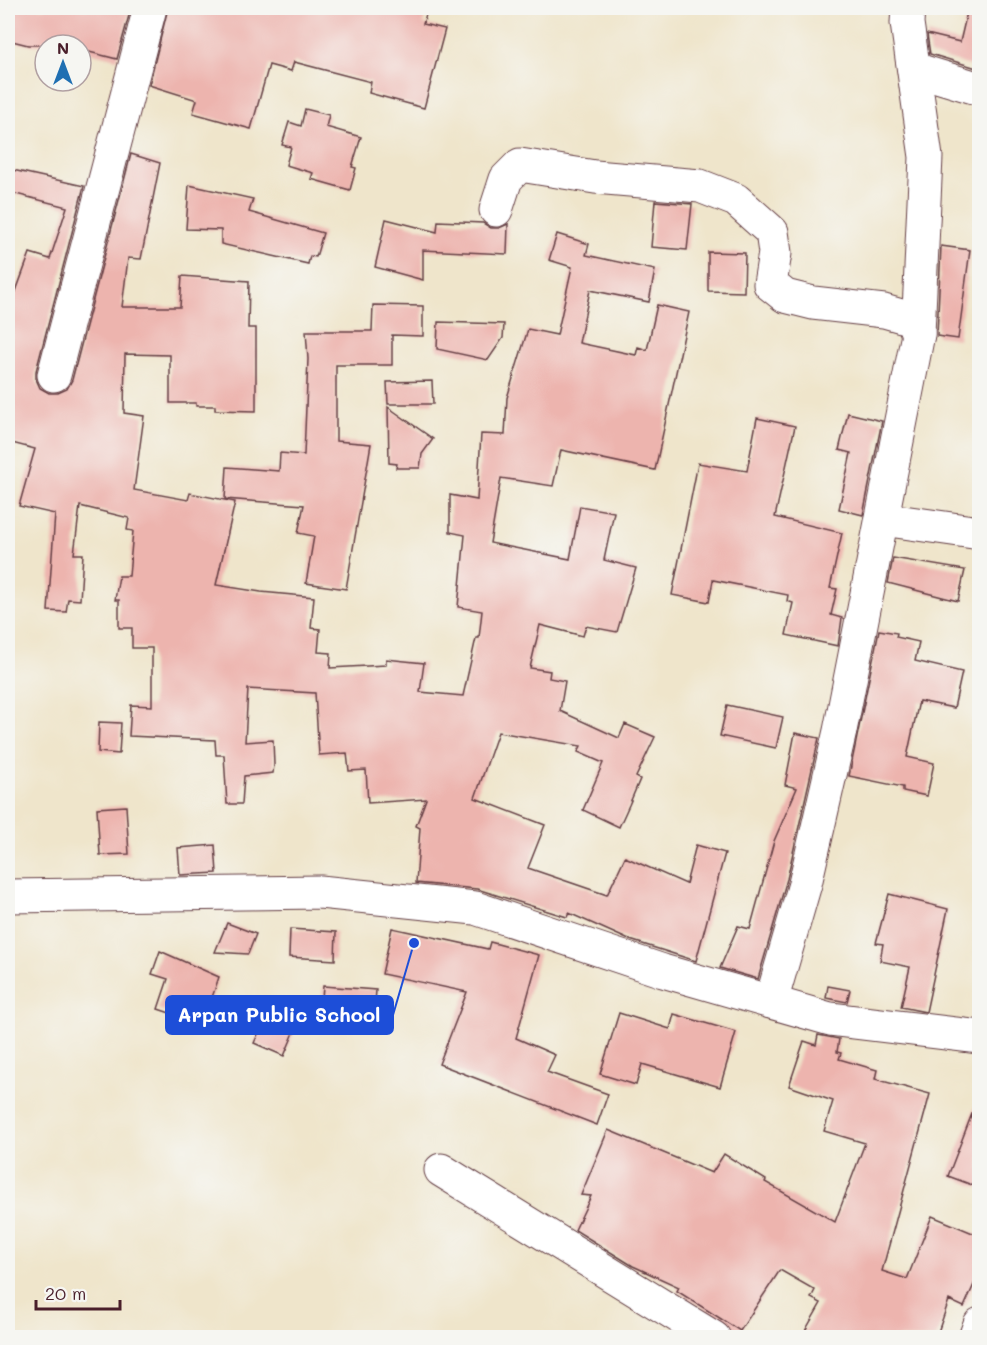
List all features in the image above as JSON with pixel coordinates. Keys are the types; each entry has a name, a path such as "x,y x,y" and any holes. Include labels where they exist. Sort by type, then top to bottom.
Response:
{"street":[{"path":"54,375 150,8"},
{"path":"771,1002 807,873 840,731 918,334 926,156 907,23 908,8"},
{"path":"914,69 980,89"},
{"path":"496,210 506,179 520,165 595,177 700,186 736,200 772,232 775,253 770,284 785,296 813,303 884,311 902,316 912,319 918,334"},
{"path":"882,519 980,533"},
{"path":"8,896 320,892 476,908 663,971 830,1019 980,1037"},
{"path":"441,1170 714,1338"},
{"path":"975,1338 980,1324"}],"building":[{"path":"11,8 131,8 117,59 93,53 93,33 33,33 33,45 8,40"},
{"path":"168,8 428,8 423,24 445,29 424,108 369,93 371,82 294,62 291,71 269,65 251,129 193,113 197,100 149,85"},
{"path":"968,8 980,8 980,69 930,54 927,34 960,42"},
{"path":"305,109 329,115 326,127 361,137 352,167 356,168 350,190 311,179 313,173 286,165 291,147 282,145 289,122 301,126"},
{"path":"131,154 160,163 141,259 128,258 122,307 180,307 182,276 249,281 248,328 256,328 256,411 215,410 215,406 196,406 196,403 170,403 170,355 125,354 124,413 144,416 134,490 188,500 190,493 235,502 216,585 314,597 311,628 320,629 318,652 331,653 330,668 386,665 386,659 424,663 420,692 463,696 476,638 479,638 482,611 458,607 465,535 450,532 450,495 477,500 481,434 505,435 507,398 528,329 557,335 572,267 549,260 557,234 589,244 586,255 655,270 649,302 590,290 579,343 636,355 638,347 647,350 657,305 689,312 655,470 561,450 553,486 501,478 490,543 570,559 580,506 614,512 604,560 636,568 617,632 586,626 583,636 540,625 530,668 550,671 549,678 565,681 560,711 619,738 625,724 655,737 636,777 640,779 629,805 619,827 583,810 603,763 578,752 581,746 498,732 475,798 545,825 528,868 607,895 625,857 686,884 696,845 725,853 696,961 627,939 569,913 567,917 477,889 416,883 420,828 416,826 426,799 368,803 366,770 349,771 347,753 319,755 315,693 248,689 245,742 273,740 274,765 273,773 244,776 242,804 227,804 224,755 216,755 215,740 129,736 131,705 152,706 152,648 132,648 132,628 119,628 119,600 115,600 119,576 129,576 133,531 127,530 129,518 80,506 74,554 83,554 80,600 68,599 66,612 48,611 55,514 19,506 35,449 8,442 8,313 30,253 50,259 67,207 8,192 8,169 84,186 36,371 36,379 40,388 49,393 58,393 67,389 72,380"},
{"path":"189,185 253,199 249,212 323,233 316,257 310,256 308,264 221,244 221,230 186,229"},
{"path":"655,201 692,204 687,250 651,247"},
{"path":"386,219 437,232 438,221 483,223 491,228 499,228 508,224 507,254 423,250 423,280 375,267"},
{"path":"941,246 970,250 958,339 937,336"},
{"path":"708,252 745,253 744,292 708,291"},
{"path":"373,305 423,306 423,336 392,335 392,365 336,365 336,441 371,444 346,589 306,583 314,536 298,533 304,505 225,499 227,467 279,471 280,453 304,455 308,359 306,331 372,331"},
{"path":"438,322 504,324 503,338 488,360 437,349"},
{"path":"432,381 433,404 388,404 387,382"},
{"path":"388,407 433,439 422,454 420,468 396,468 397,464 389,463"},
{"path":"848,413 882,421 863,515 839,509 851,453 839,450"},
{"path":"757,418 795,426 775,517 842,533 830,588 837,589 831,615 842,618 838,646 786,635 793,603 787,601 788,595 713,580 709,602 672,595 698,463 747,471"},
{"path":"893,558 965,570 958,601 888,583"},
{"path":"879,630 897,633 896,637 919,642 915,661 962,672 954,708 919,701 907,757 934,763 927,796 903,791 903,787 849,776"},
{"path":"727,705 783,717 776,748 720,736"},
{"path":"99,722 121,723 119,754 98,752"},
{"path":"795,733 819,738 787,879 758,979 720,968 738,926 750,929 774,841 797,788 785,785"},
{"path":"126,806 129,854 100,855 97,808"},
{"path":"215,845 217,873 180,875 178,848"},
{"path":"889,894 948,909 926,1012 901,1007 910,967 880,961 883,944 876,943"},
{"path":"227,923 256,934 248,954 215,952"},
{"path":"392,928 488,949 490,942 539,955 516,1038 555,1055 547,1072 608,1094 597,1125 439,1064 467,992 382,974"},
{"path":"290,929 336,932 335,960 289,957"},
{"path":"160,951 219,977 203,1024 158,1009 168,979 152,974"},
{"path":"323,986 376,990 373,1028 320,1023"},
{"path":"828,986 850,990 847,1002 826,998"},
{"path":"273,1001 302,1014 284,1056 254,1043"},
{"path":"619,1013 670,1029 674,1014 736,1032 720,1087 642,1064 636,1085 600,1074"},
{"path":"818,1035 839,1039 837,1052 841,1053 839,1059 877,1070 875,1079 930,1094 882,1271 907,1279 932,1216 980,1236 980,1271 964,1307 949,1300 936,1338 801,1338 821,1303 811,1298 815,1290 780,1270 740,1331 677,1291 679,1287 633,1266 575,1230 591,1196 581,1195 608,1130 712,1173 724,1154 766,1180 765,1182 835,1222 865,1143 824,1131 833,1101 789,1086 804,1041 816,1045"},
{"path":"978,1098 980,1098 980,1188 948,1176"}],"place":[{"name":"Arpan Public School","path":"414,943"}]}
